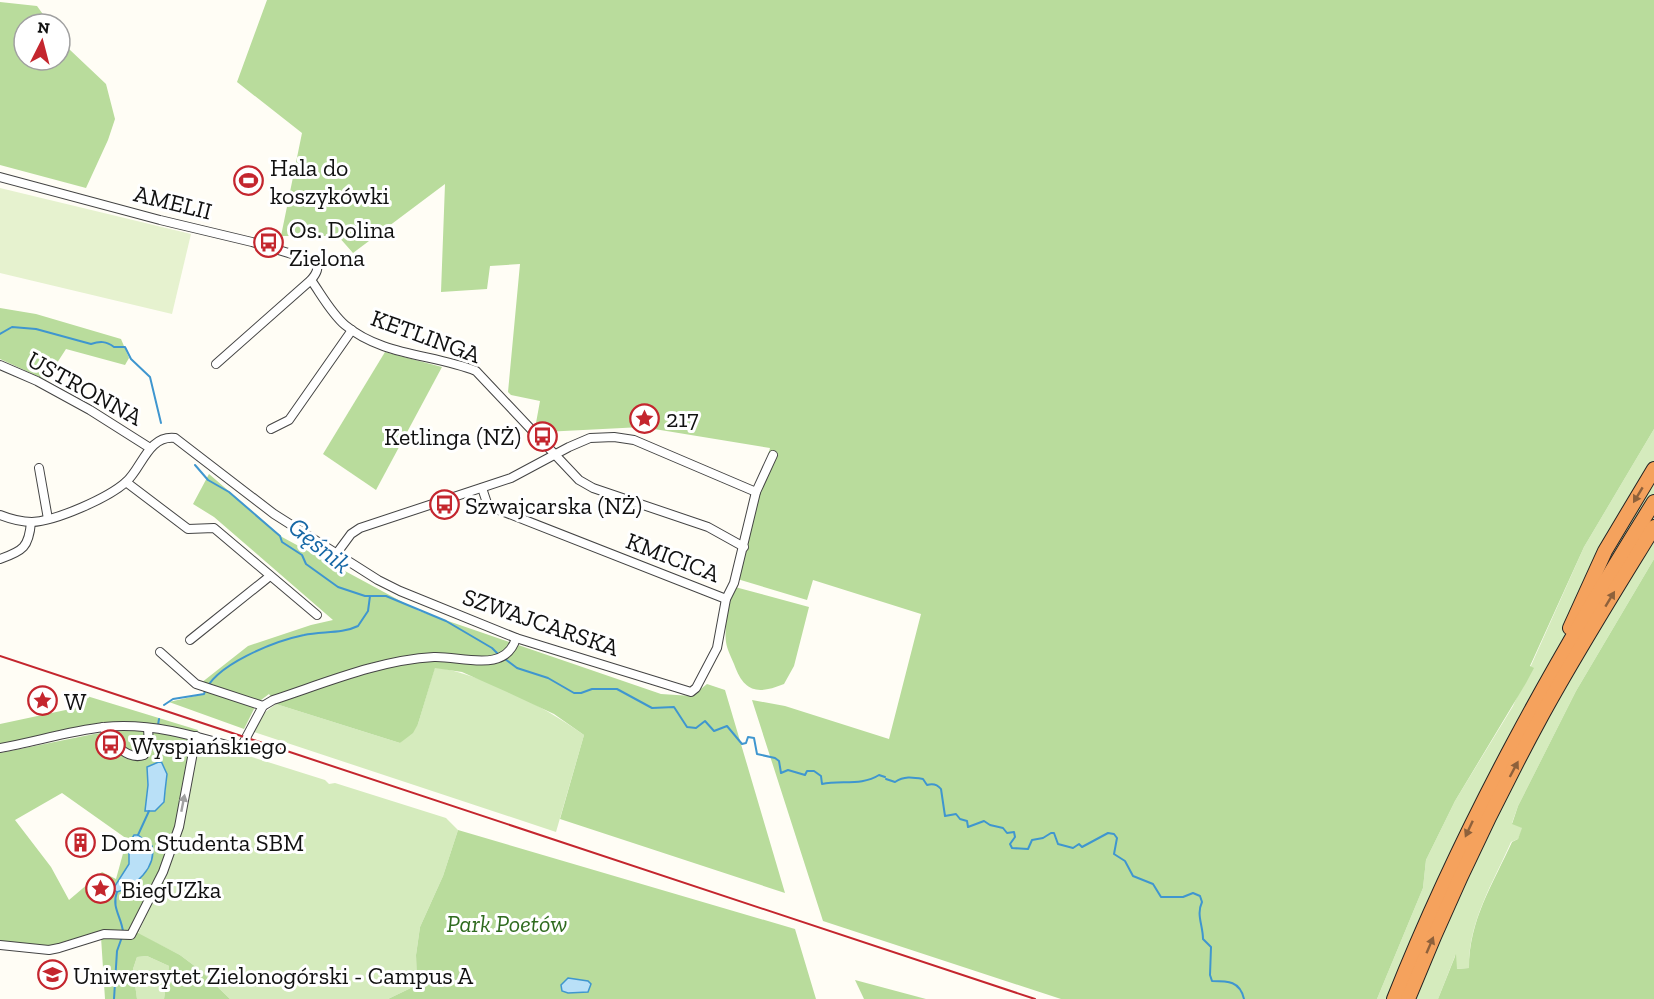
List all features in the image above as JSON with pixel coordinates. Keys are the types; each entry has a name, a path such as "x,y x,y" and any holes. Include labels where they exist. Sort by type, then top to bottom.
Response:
{"highway":[{"path":"1555,666 1605,551 1654,469"},
{"path":"1394,999 1432,909 1481,804 1555,666 1654,502"},
{"path":"1408,999 1448,904 1542,714 1654,527"}],"street":[{"name":"AMELII","path":"0,177 306,257 318,264 311,280"},
{"name":"KETLINGA","path":"311,280 338,318 352,330 387,347 476,371 579,480 592,488 708,527 744,547"},
{"path":"216,364 311,280"},
{"path":"272,429 289,420 352,330"},
{"name":"USTRONNA","path":"0,365 90,410 150,448"},
{"path":"337,553 351,534 360,528 511,478 590,438 614,437 634,440 756,492"},
{"name":"SZWAJCARSKA","path":"150,448 164,439 172,438 182,442 274,514 378,580 400,591 516,638 691,692 717,648 726,599 734,583 756,492 773,455"},
{"path":"0,516 31,522 48,519 95,500 126,482 150,448"},
{"path":"39,468 48,519"},
{"path":"126,482 188,529 214,528 317,615"},
{"name":"KMICICA","path":"482,488 488,503 494,508 726,599"},
{"path":"0,559 19,552 26,545 31,522"},
{"path":"190,640 270,576"},
{"path":"0,748 103,727 148,728 196,736 240,749 263,706 273,700 365,670 410,659 436,657 491,661 508,654 516,638"},
{"path":"160,652 190,679 205,687 263,706"},
{"path":"103,727 124,753 137,756 144,755 147,750 148,728"},
{"path":"0,945 49,950 95,936 130,935 163,872 178,826 196,736"}],"green space":[{"path":"267,0 1654,0 1654,429 1584,547 1530,666 1534,668 1455,801 1426,860 1423,888 1377,999 1061,999 823,921 752,700 785,706 889,739 921,614 813,580 807,600 734,578 770,448 642,427 544,432 536,423 540,401 511,395 508,392 520,264 490,266 487,289 441,292 445,184 353,253 338,236 281,236 302,133 237,82"},
{"path":"0,2 37,6 41,12 12,12 12,72 72,72 72,52 106,84 115,119 86,188 0,165"},
{"path":"0,188 191,234 172,314 0,273"},
{"path":"0,308 36,314 121,339 129,358 125,365 66,349 46,380 0,359"},
{"path":"385,352 442,367 376,490 323,454"},
{"path":"1654,429 1654,559 1576,691 1518,806 1512,823 1523,828 1518,839 1511,842 1483,903 1473,935 1469,968 1456,969 1455,956 1438,999 1377,999 1423,888 1426,860 1455,801 1513,706 1584,547"},
{"path":"209,474 282,537 419,611 661,694 692,696 707,684 725,690 785,893 560,819 584,735 554,714 462,672 435,668 418,724 413,733 400,743 276,704 269,694 257,703 244,729 169,702 204,694 201,683 248,646 333,620 214,517 193,504"},
{"path":"1654,559 1654,999 1438,999 1456,954 1457,969 1469,968 1473,934 1483,903 1512,842 1518,839 1522,828 1512,824 1518,806 1576,691"},
{"path":"735,587 809,607 794,666 784,684 766,689 753,689 747,686 738,673 726,642 728,614"},
{"path":"435,667 474,677 513,693 584,735 556,832 254,732 264,713 276,704 400,743 418,724"},
{"path":"77,693 198,730 196,735 98,724 0,744 0,724 75,708"},
{"path":"122,730 162,732 201,741 196,746 178,840 138,933 180,955 200,970 230,999 164,999 169,966 147,956 137,957 133,969 137,999 105,999 101,937 48,950 0,945 0,753","holes":["147,767 163,767 167,774 164,802 148,785","62,793 127,839 116,879 102,872 69,900 51,867 15,820"]},
{"path":"201,741 325,780 329,784 335,783 446,818 458,830 443,876 420,927 416,955 417,985 388,999 230,999 200,970 180,955 138,934 178,840 196,746"},
{"name":"Park Poetów","path":"458,830 795,929 816,999 388,999 417,985 416,955 420,927 443,876"},
{"path":"147,956 169,966 164,999 137,999 133,969 137,957"},
{"path":"855,980 926,999 864,999"}],"water":[{"path":"161,761 167,774 164,802 155,811 145,811 148,785 147,767"},
{"path":"134,835 138,835 152,846 151,861 137,881 117,892 113,889 129,864 129,843"},
{"path":"568,978 588,981 591,984 588,992 562,991 561,985"}],"waterway":[{"name":"Gęśnik","path":"0,334 12,327 36,329 91,344 103,342 114,347 125,347 131,359 150,377 161,423"},
{"name":"Gęśnik","path":"195,465 208,480 229,492 280,536 282,542 302,555 306,564 338,587 365,596 386,596 446,621 492,648 498,654"},
{"path":"164,705 173,699 204,694 219,673 262,649 304,635 345,630 358,626 368,611 370,596"},
{"name":"Gęśnik","path":"505,659 517,668 548,678 574,693 592,689 617,689 652,708 674,707 687,727 696,728 705,721 714,731 727,726 742,744 746,743 748,737 754,738 757,754 779,761 781,773 788,770 805,775 807,771 814,771 821,776 822,784 859,782 879,775 885,777"},
{"path":"158,725 159,719"},
{"name":"Gęśnik","path":"886,779 895,782 905,778 915,778 923,779 927,785 936,785 941,789 945,816 956,814 960,819 967,821 968,827 984,821 1003,828 1007,833 1014,832 1015,837 1010,844 1012,848 1028,849 1032,840 1043,838 1051,833 1054,833 1058,844 1073,848 1079,844 1082,847 1108,833 1114,834 1117,838 1114,854 1125,861 1133,876 1153,884 1161,897 1183,897 1193,893 1200,896 1203,939 1211,947 1210,975 1212,981 1236,985 1244,999"},
{"path":"138,835 149,811"},
{"path":"117,892 115,903 123,932"},
{"path":"114,999 117,951 122,937"}],"railway":[{"path":"0,656 1035,999"}],"place":[{"name":"Hala do koszykówki","path":"249,181"},
{"name":"Os. Dolina Zielona","path":"268,243"},
{"name":"217","path":"645,418"},
{"name":"Ketlinga (NŻ)","path":"542,436"},
{"name":"Szwajcarska (NŻ)","path":"444,505"},
{"name":"W","path":"43,701"},
{"name":"Wyspiańskiego","path":"110,745"},
{"name":"Dom Studenta SBM","path":"80,842"},
{"name":"BiegUZka","path":"100,889"},
{"name":"Uniwersytet Zielonogórski - Campus A","path":"52,975"}]}
